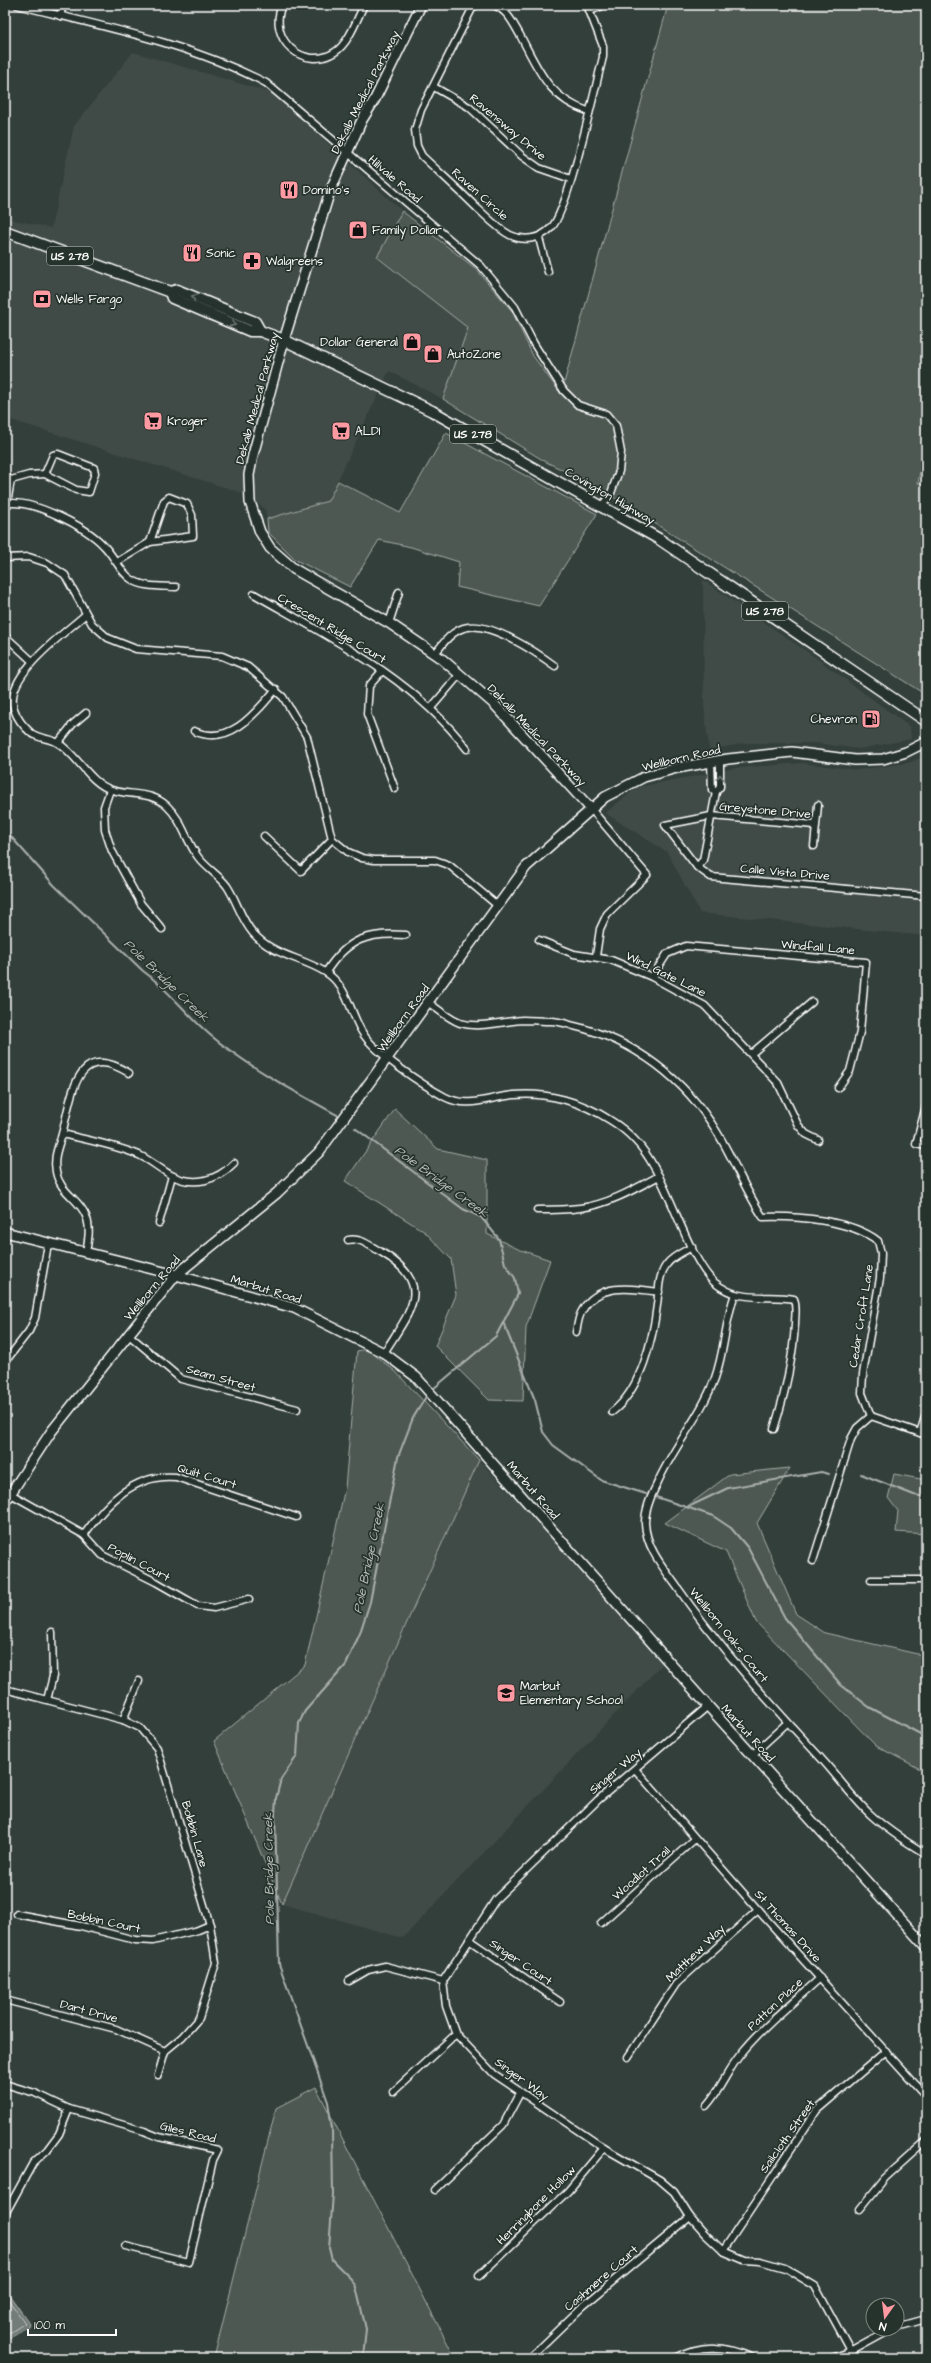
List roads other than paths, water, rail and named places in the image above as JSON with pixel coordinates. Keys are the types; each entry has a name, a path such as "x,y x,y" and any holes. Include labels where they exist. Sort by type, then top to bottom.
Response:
{"main road":[{"name":"Covington Highway","path":"5,231 170,292 172,298 250,332 260,331 284,340 432,411 659,539 926,721"}],"street":[{"name":"Hillvale Road","path":"17,5 199,53 242,70 266,83 348,152 385,186 481,266 515,307 534,344 564,391 578,405 606,414 616,426 621,452 618,472 611,493 602,506"},
{"path":"60,16 63,5"},
{"path":"282,5 278,24 285,42 301,55 321,57 337,51 343,44 364,5"},
{"name":"Dekalb Medical Parkway","path":"421,5 330,191 284,340 249,475 250,502 253,516 260,532 270,548 294,570 389,623 435,654 460,674 494,704 591,809"},
{"name":"Raven Circle","path":"474,5 434,87 421,110 415,130 417,146 422,156 495,224 510,235 526,239 539,238"},
{"path":"494,5 510,17 541,75 556,94 573,106 588,110"},
{"path":"548,272 539,238 552,228 560,213 571,179 603,52 603,46 589,8 604,5"},
{"name":"Ravensway Drive","path":"434,87 469,107 522,156 538,168 571,179"},
{"path":"5,476 11,480 29,475 45,474 86,493 93,484 95,473 94,468 58,454 53,455 45,474"},
{"path":"11,480 6,504 39,508 73,522 91,532 117,562 125,574 136,582 176,587"},
{"path":"117,562 150,542 193,536 192,515 188,504 169,497 164,501 150,542"},
{"path":"5,558 29,557 55,567 65,575 79,598 86,614 100,631 115,640 136,649 158,652 222,656 248,667 276,689 292,708 307,736 332,839 348,852 362,858 374,860 435,860 450,865 498,906"},
{"path":"389,623 399,592"},
{"name":"Crescent Ridge Court","path":"254,594 361,656 382,671 430,708 467,749"},
{"path":"86,614 32,661 16,684 12,706 21,723 32,734 58,743 92,777 110,790 148,795 165,804 176,816 198,858 228,888 240,914 252,932 283,955 326,972 341,988 361,1031 373,1046 444,1096 464,1103 513,1095 532,1095 575,1102 611,1120 626,1132 641,1147 659,1176 692,1247 711,1279 735,1294 794,1300 796,1306 789,1380 774,1429"},
{"path":"435,654 443,642 457,631 467,627 478,626 492,630 528,648 554,666"},
{"path":"5,636 32,661"},
{"path":"382,671 370,686 367,714 395,790"},
{"path":"430,708 460,674"},
{"path":"194,731 204,735 234,731 248,719 276,689"},
{"path":"5,707 12,706"},
{"path":"58,743 73,724 86,713"},
{"name":"Wellborn Road","path":"5,1502 9,1493 51,1432 176,1275 192,1260 277,1193 319,1152 526,868 605,797 644,777 716,762 764,754 792,752 855,760 883,759 906,752 926,742"},
{"path":"716,762 712,790 716,792"},
{"path":"697,867 703,860 716,792 720,788 716,762"},
{"path":"110,790 104,807 105,830 112,851 141,904 162,929"},
{"path":"814,846 818,806"},
{"path":"591,809 647,875 607,914 600,929 596,956"},
{"name":"Greystone Drive","path":"665,825 711,816 815,825"},
{"name":"Calle Vista Drive","path":"665,825 697,867 711,877 926,896"},
{"path":"264,836 302,871 332,839"},
{"path":"326,972 339,954 361,939 379,934 406,935"},
{"name":"Wind Gate Lane","path":"539,940 574,954 596,956 611,960 652,977 705,1006 778,1084 798,1125 806,1134 818,1140"},
{"name":"Windfall Lane","path":"652,977 667,954 686,946 866,962 860,1032 850,1071 838,1088"},
{"path":"751,1054 812,1002"},
{"name":"Cedar Croft Lane","path":"429,1003 460,1023 476,1024 523,1020 553,1021 606,1035 621,1042 662,1068 682,1087 702,1111 716,1131 742,1184 763,1217 842,1224 858,1228 878,1241 881,1253 880,1278 863,1374 862,1393 871,1416"},
{"path":"86,1252 89,1231 86,1216 59,1186 54,1156 62,1134 71,1093 79,1076 90,1065 113,1064 129,1073"},
{"path":"926,1106 916,1144 926,1146"},
{"path":"62,1134 112,1146 140,1156 172,1176 192,1182 208,1180 224,1174 234,1163"},
{"path":"159,1223 172,1176"},
{"path":"536,1210 581,1208 595,1205 614,1198 659,1176"},
{"name":"Marbut Road","path":"5,1232 176,1275 294,1308 384,1353 416,1377 449,1412 708,1706 926,1947"},
{"path":"348,1240 355,1238 363,1242 396,1261 407,1272 414,1298 412,1309 384,1353"},
{"path":"5,1362 29,1331 35,1318 48,1244"},
{"path":"612,1412 619,1407 638,1377 649,1350 659,1292 660,1276 666,1264 675,1256 692,1247"},
{"path":"192,1260 191,1270 194,1280"},
{"path":"576,1332 581,1312 589,1301 609,1289 620,1288 659,1292"},
{"name":"Wellborn Oaks Court","path":"735,1294 728,1312 720,1361 715,1378 703,1402 658,1479 648,1503 645,1523 648,1541 655,1555 698,1618 787,1723 868,1812 894,1835 926,1854"},
{"name":"Seam Street","path":"128,1335 180,1379 297,1409"},
{"path":"814,1561 851,1439 857,1428 871,1416 923,1434 926,1414"},
{"name":"Quilt Court","path":"84,1535 100,1512 112,1500 146,1479 161,1475 176,1477 296,1517"},
{"name":"Poplin Court","path":"9,1493 84,1535 102,1555 198,1606 214,1608 249,1599"},
{"path":"871,1580 926,1580"},
{"path":"47,1700 53,1676 52,1632"},
{"path":"122,1720 139,1681"},
{"name":"Bobbin Lane","path":"5,1689 122,1720 140,1728 157,1748 210,1925 216,1963 210,1990 199,2018 182,2037 165,2051"},
{"name":"Singer Way","path":"708,1706 598,1800 496,1899 443,1981 447,2010 456,2034 494,2074 520,2093 604,2148 660,2180 674,2192 690,2217 724,2251 744,2260 760,2261 785,2268 815,2286 852,2351 854,2358"},
{"path":"752,1755 787,1723"},
{"name":"St Thomas Drive","path":"635,1769 758,1910 926,2096"},
{"name":"Woodlot Trail","path":"601,1923 695,1839"},
{"name":"Matthew Way","path":"628,2057 676,1984 758,1910"},
{"name":"Bobbin Court","path":"17,1914 81,1926 135,1940 153,1941 198,1930 210,1925"},
{"name":"Singer Court","path":"469,1940 560,2002"},
{"path":"348,1982 368,1970 385,1966 443,1981"},
{"name":"Patton Place","path":"706,2106 716,2094 730,2068 760,2030 820,1978"},
{"name":"Dart Drive","path":"5,2000 116,2030 165,2051"},
{"path":"393,2092 456,2034"},
{"path":"158,2075 165,2051"},
{"name":"Sailcloth Street","path":"724,2251 817,2110 886,2051"},
{"name":"Giles Road","path":"5,2084 35,2093 69,2109 144,2131 159,2138 218,2150 213,2160 189,2262 124,2246"},
{"path":"435,2190 503,2125 520,2093"},
{"path":"5,2214 33,2163 47,2150 59,2134 69,2109"},
{"path":"860,2209 885,2178 926,2141"},
{"name":"Herringbone Hollow","path":"479,2276 568,2191 604,2148"},
{"name":"Cashmere Court","path":"529,2358 582,2307 690,2217"},
{"path":"905,2325 926,2319"},
{"path":"832,2358 852,2351 877,2337"},
{"path":"676,2358 692,2350 709,2347 725,2348 753,2358"}],"water":[{"path":"5,2289 30,2324 29,2327 5,2341"}],"waterway":[{"name":"Pole Bridge Creek","path":"5,830 54,885 143,971 161,986 209,1034 255,1068 339,1116"},
{"name":"Pole Bridge Creek","path":"355,1128 463,1209 481,1217 499,1239 505,1264 515,1278 518,1294 496,1336 433,1389"},
{"path":"503,1322 535,1400 543,1432 553,1445 601,1480 646,1494"},
{"name":"Pole Bridge Creek","path":"363,2358 366,2329 356,2287 351,2279 332,2260 329,2248 333,2194 332,2128 328,2102 279,1964 275,1814 276,1798 281,1779 297,1756 299,1723 305,1711 346,1665 360,1633 370,1602 398,1457 413,1418 427,1395"},
{"path":"688,1507 728,1488 821,1472 829,1474"},
{"path":"861,1474 914,1495 926,1497"},
{"path":"656,1497 713,1516 731,1528 748,1548 785,1618 841,1685 869,1707 926,1737"}],"place":[{"name":"Domino's","path":"289,190"},
{"name":"Family Dollar","path":"358,230"},
{"name":"Sonic","path":"192,253"},
{"name":"Walgreens","path":"252,261"},
{"name":"Wells Fargo","path":"42,299"},
{"name":"Dollar General","path":"412,342"},
{"name":"AutoZone","path":"433,354"},
{"name":"Kroger","path":"153,421"},
{"name":"ALDI","path":"341,431"},
{"name":"Chevron","path":"871,719"},
{"name":"Marbut Elementary School","path":"506,1693"}]}
